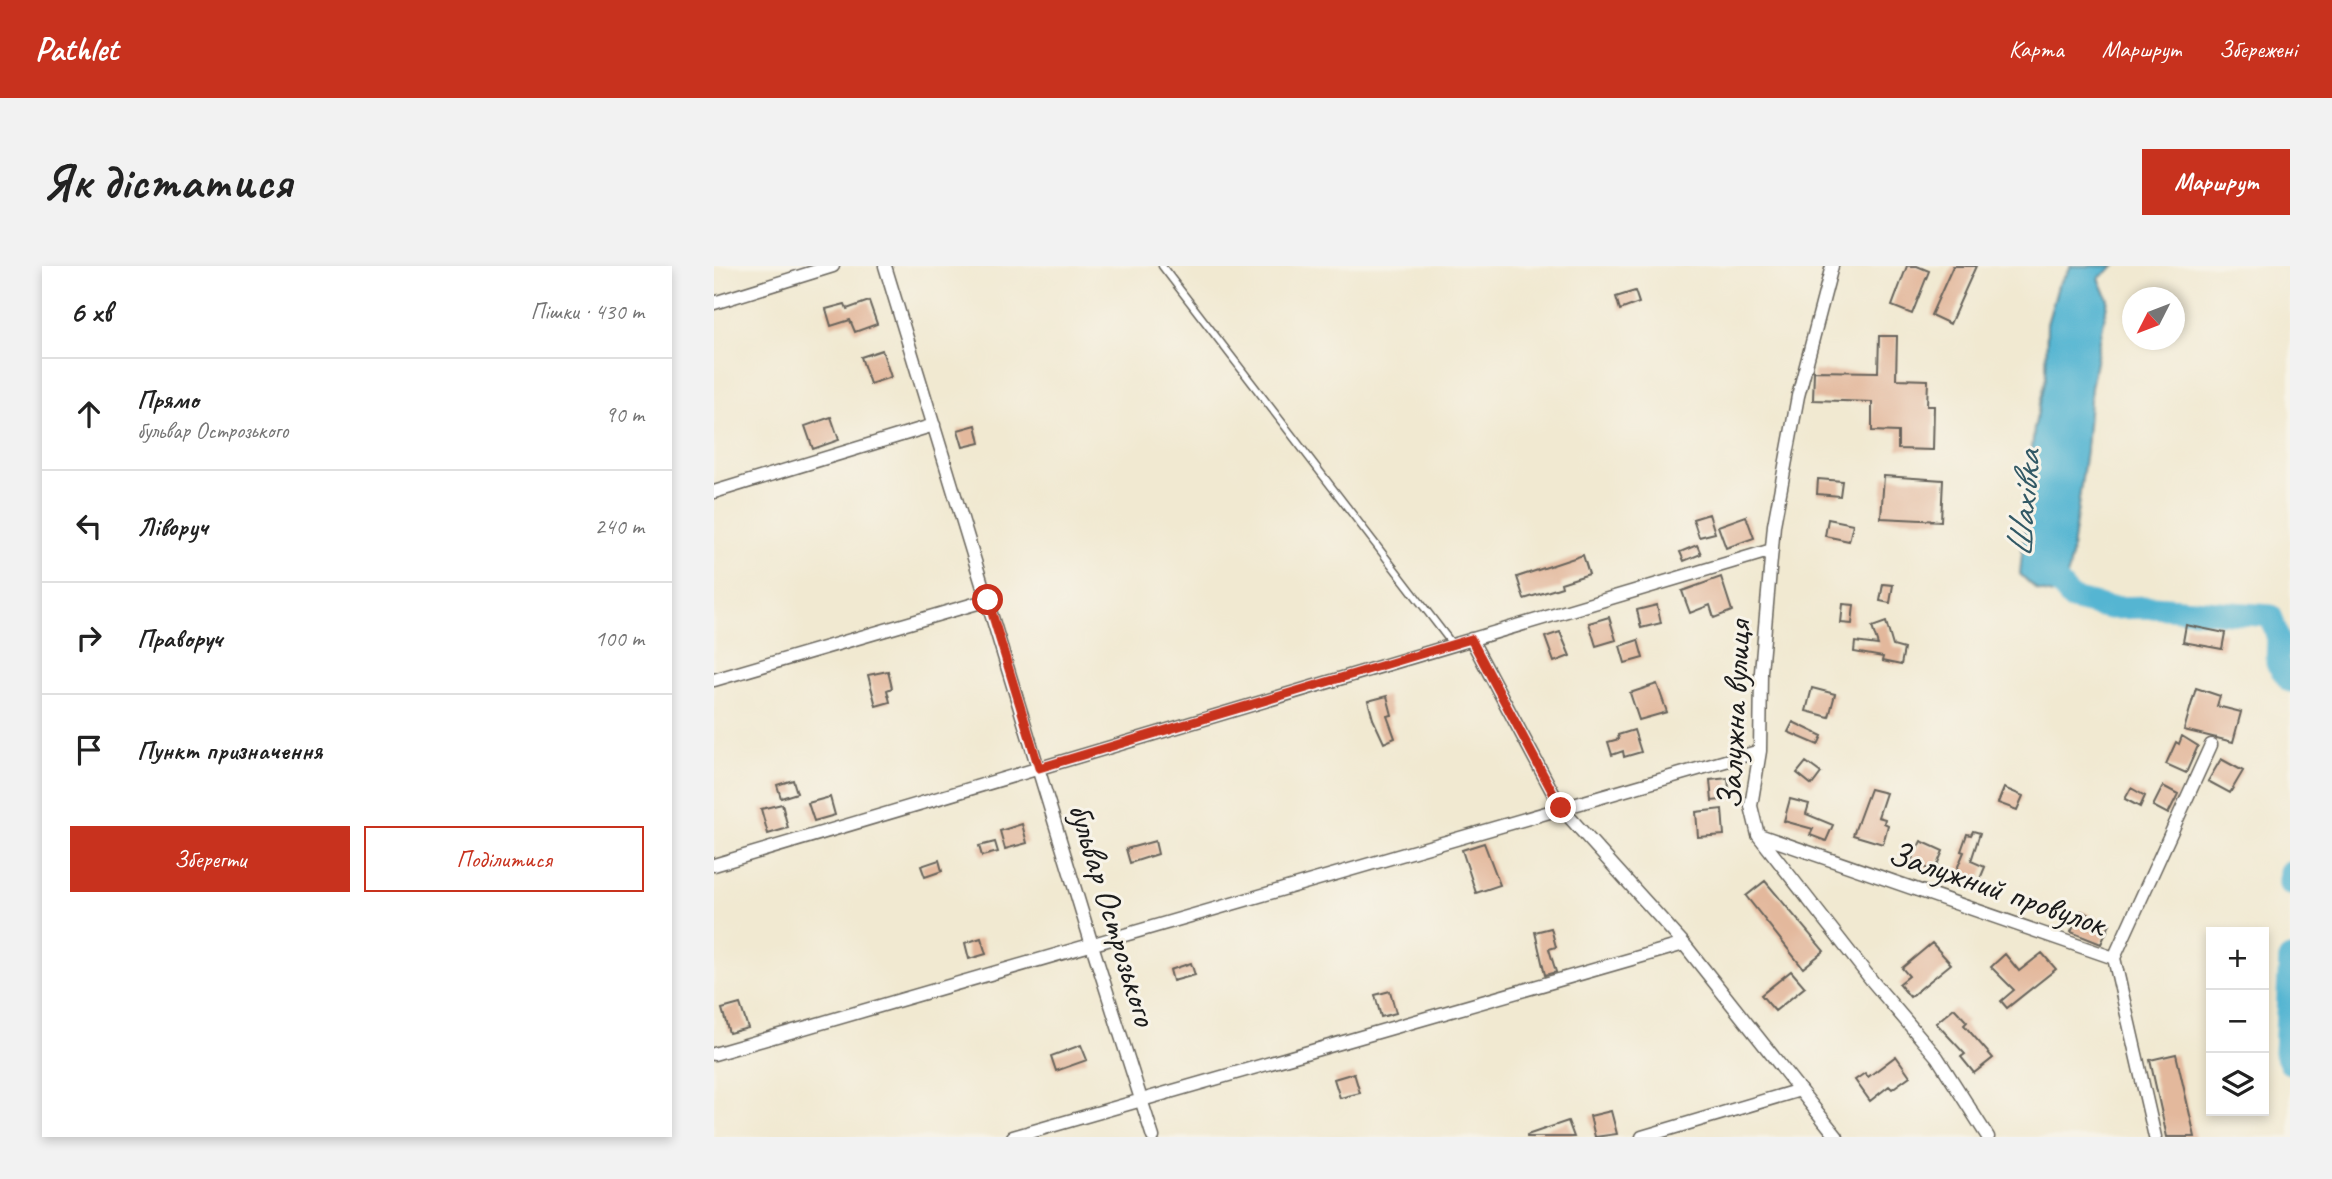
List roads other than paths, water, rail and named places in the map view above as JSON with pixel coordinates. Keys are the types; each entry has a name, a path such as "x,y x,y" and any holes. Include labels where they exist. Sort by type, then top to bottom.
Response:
{"street":[{"path":"714,303 833,266"},
{"name":"бульвар Острозького","path":"886,266 1153,1137"},
{"name":"Залужна вулиця","path":"1832,266 1798,396 1774,525 1761,672 1759,751 1751,806 1758,835 1873,982 1937,1057 1988,1137"},
{"path":"714,492 934,425"},
{"path":"714,865 1772,550"},
{"path":"714,680 988,600"},
{"path":"1471,639 1561,808 1684,944 1838,1137"},
{"name":"Залужний провулок","path":"1758,835 2114,958 2211,745"},
{"path":"714,1054 1759,751"},
{"path":"1013,1137 1684,944"},
{"path":"2114,958 2155,1137"},
{"path":"1642,1137 1800,1090"}],"lane":[{"path":"1162,266 1452,645"}],"water":[{"path":"2071,266 2115,266 2099,278 2108,299 2091,388 2086,450 2069,571 2061,589 2052,594 2037,590 2020,574 2034,429 2046,378 2047,324 2058,286"}],"waterway":[{"name":"Шахівка","path":"2048,564 2047,570 2072,599 2110,608 2153,607 2271,616 2278,639 2277,663 2290,681"},
{"name":"Шахівка","path":"2290,872 2290,884"},
{"name":"Шахівка","path":"2290,958 2285,1052 2290,1063"}]}
